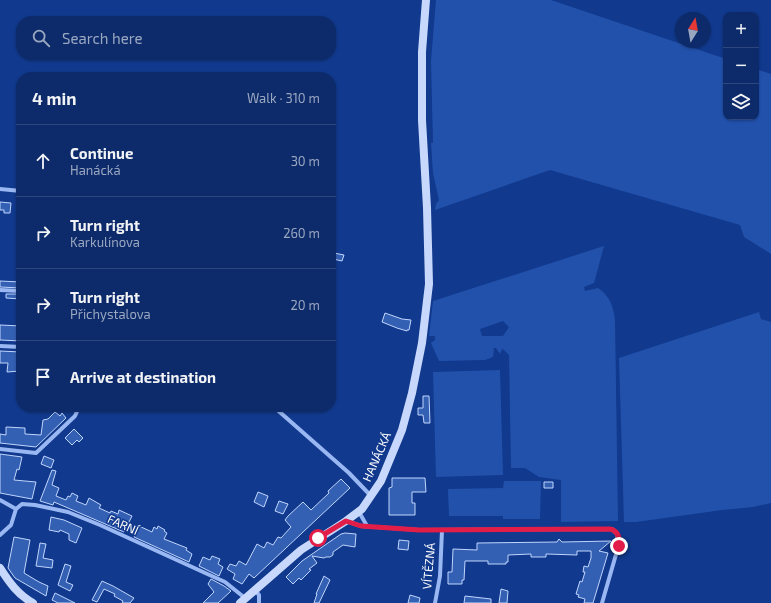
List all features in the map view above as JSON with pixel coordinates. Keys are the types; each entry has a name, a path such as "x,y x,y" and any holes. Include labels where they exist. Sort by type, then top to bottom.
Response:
{"street":[{"name":"HANÁCKÁ","path":"242,601 301,550 359,512 381,481 402,430 412,393 427,307 429,259 422,120 422,52 426,0"},
{"path":"0,189 16,191"},
{"path":"0,290 16,292"},
{"path":"0,346 16,347"},
{"path":"0,449 36,452 40,450 75,416 77,412"},
{"path":"280,412 349,473 371,496"},
{"path":"0,500 16,509 12,525 0,535"},
{"name":"FARNÍ","path":"16,509 26,504 68,512 172,557 225,582 242,601"},
{"path":"359,512 368,526"},
{"path":"346,521 368,526 407,530 610,529 616,532 619,544 602,603"},
{"name":"VÍTĚZNÁ","path":"435,603 440,576 442,530"},
{"path":"0,568 12,586 29,602"},
{"path":"255,590 259,595 259,603"}],"shaded area":[{"path":"436,0 551,0 675,42 675,48 693,48 723,58 723,120 759,120 759,70 771,74 771,254 744,237 740,225 550,170 435,210 436,204 439,200 433,173 431,143 433,143 431,61"},
{"path":"604,246 594,283 584,287 585,291 598,288 605,294 612,306 615,320 618,521 561,522 561,480 539,477 525,468 511,468 509,355 502,349 500,354 496,348 494,348 493,357 485,360 439,361 431,343 435,340 435,336 429,336 433,301","holes":["503,321 509,327 503,336 482,336 480,329"]},
{"path":"759,312 761,319 771,322 771,503 753,507 636,522 624,522 619,358"},
{"path":"500,370 503,475 436,477 433,372"},
{"path":"504,481 541,481 540,519 503,519 503,516 449,516 448,489 503,488"}],"building":[{"path":"0,202 11,203 10,213 4,213 4,210 0,210"},
{"path":"336,253 344,255 342,261 336,260"},
{"path":"0,281 16,282 16,288 0,287"},
{"path":"6,294 16,294 16,299 6,298"},
{"path":"385,313 402,319 411,320 409,330 407,331 382,322"},
{"path":"0,325 16,326 16,341 0,340"},
{"path":"0,351 16,352 16,371 7,372 8,363 0,363"},
{"path":"423,396 429,396 430,423 424,423 423,415 418,415 418,408 423,408"},
{"path":"55,412 60,416 62,413 66,418 36,447 0,443 0,434 6,435 6,427 25,428 25,434 41,435 43,420 48,419"},
{"path":"74,429 83,438 79,442 77,440 72,445 65,438"},
{"path":"0,454 22,457 19,470 17,469 14,480 36,482 32,499 0,493"},
{"path":"44,456 54,460 51,468 41,464"},
{"path":"52,470 56,471 52,485 59,488 56,496 66,500 72,493 78,496 76,501 86,505 89,498 101,505 99,508 110,513 111,511 118,514 119,510 132,516 124,532 54,502 53,505 40,501"},
{"path":"392,478 425,478 426,492 412,492 412,503 415,503 415,515 389,515 389,488 392,487"},
{"path":"341,479 350,488 254,578 249,574 242,584 233,579 235,574 227,569 230,564 236,566 239,561 246,565 257,544 264,548 267,542 273,545 278,537 281,538 291,527 285,520 288,516 303,502 311,510"},
{"path":"544,482 553,482 553,488 544,488"},
{"path":"258,492 268,496 264,507 254,502"},
{"path":"279,501 288,504 283,514 275,511"},
{"path":"51,517 64,520 82,528 76,543 69,540 69,534 60,530 59,532 49,530"},
{"path":"139,526 152,532 154,527 157,529 158,526 165,530 164,531 167,533 164,539 187,548 186,550 192,554 189,562 134,537"},
{"path":"341,534 356,534 355,547 343,545 333,552 333,555 330,557 324,558 312,556 317,563 309,569 311,570 301,580 299,578 293,584 286,577 302,561"},
{"path":"14,537 30,540 24,573 48,586 46,596 15,578 8,568"},
{"path":"559,539 562,542 611,541 599,551 608,553 593,603 584,603 585,599 578,597 579,595 576,594 580,581 582,582 585,572 583,572 584,566 588,567 591,558 591,551 577,551 577,555 546,554 546,557 531,557 531,554 508,555 508,562 506,562 506,564 488,564 488,561 465,561 464,580 462,580 462,584 448,584 448,572 452,572 453,549 477,550 477,543 557,542"},
{"path":"399,540 409,541 408,550 398,549"},
{"path":"40,543 46,544 43,558 53,560 52,568 36,566"},
{"path":"212,556 220,559 218,564 223,567 219,576 199,566 203,557 210,560"},
{"path":"65,564 71,566 66,582 73,585 70,591 58,585"},
{"path":"324,576 330,580 319,603 314,603 316,594"},
{"path":"211,579 231,591 218,603 203,603 214,592 208,584"},
{"path":"102,581 134,598 130,603 122,603 123,601 114,596 115,594 104,589 97,602 92,600"},
{"path":"501,589 508,591 507,603 499,603"},
{"path":"55,593 75,603 58,603 52,600"},
{"path":"410,595 420,598 419,603 408,603"},
{"path":"465,596 491,599 491,603 464,603"}],"route":[{"path":"318,538 346,521 361,526 419,530 610,529 614,530 617,534 619,546"}]}
